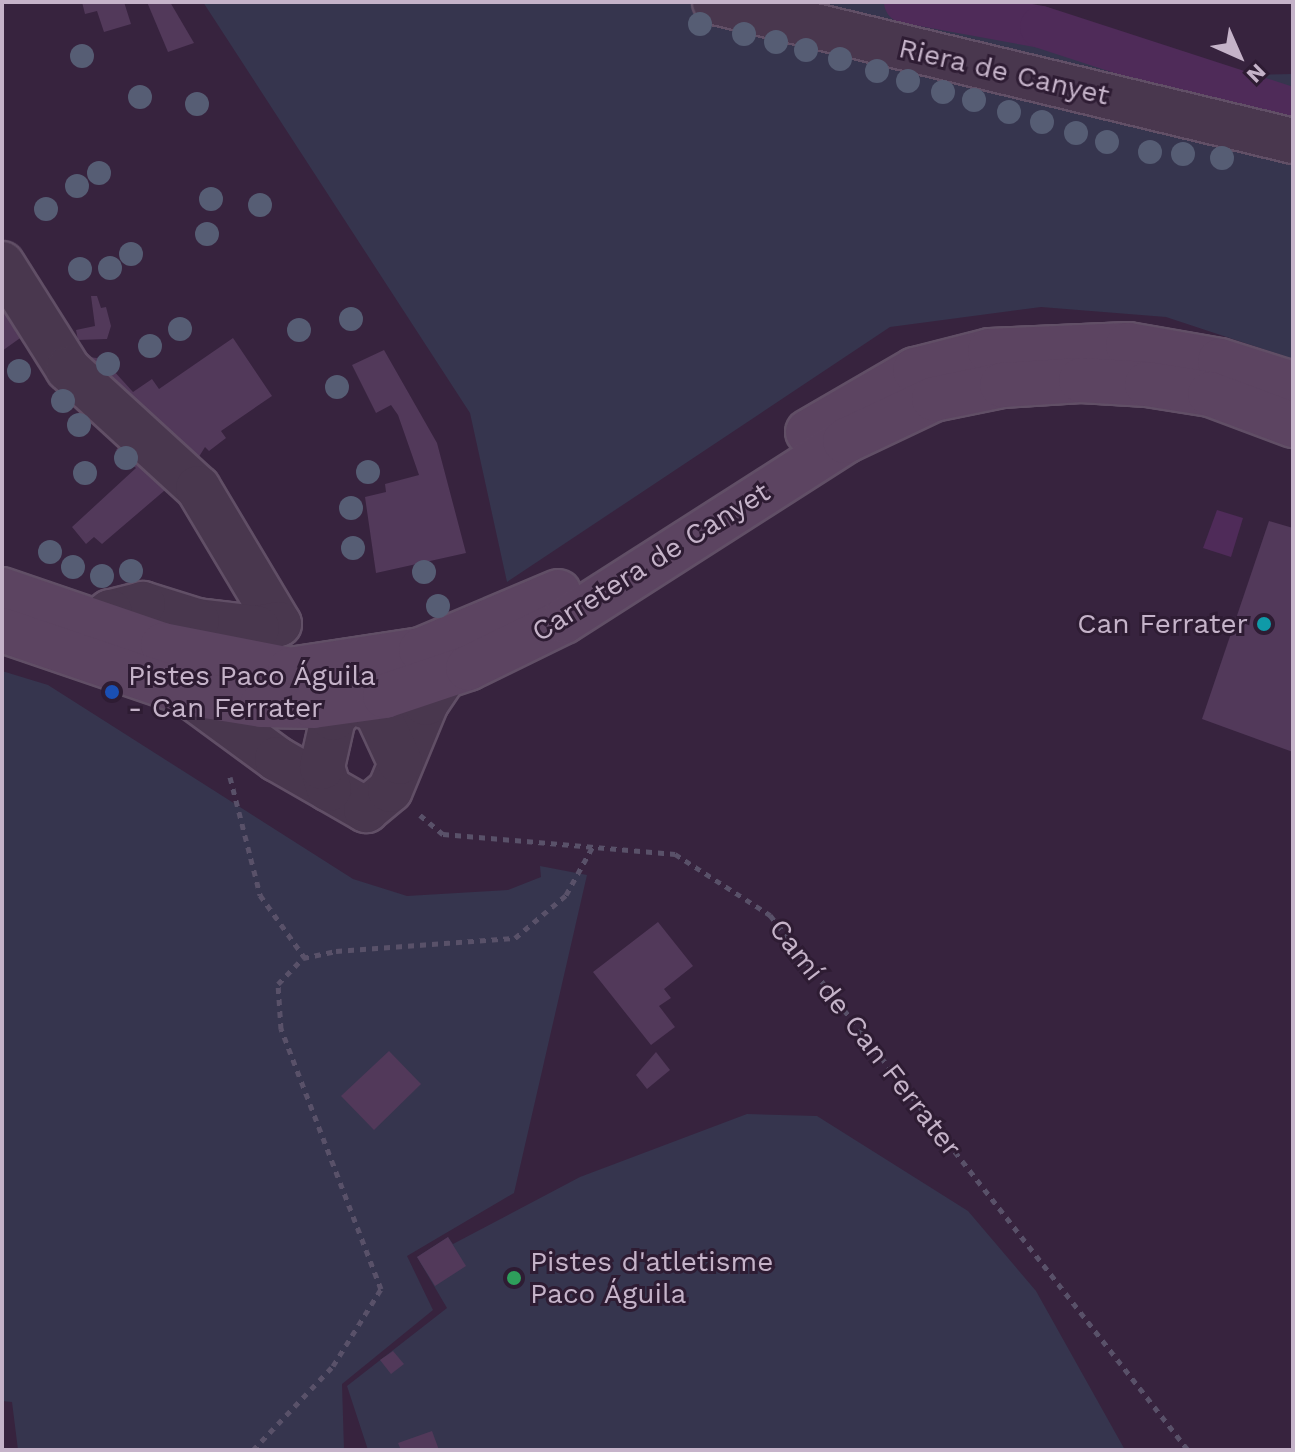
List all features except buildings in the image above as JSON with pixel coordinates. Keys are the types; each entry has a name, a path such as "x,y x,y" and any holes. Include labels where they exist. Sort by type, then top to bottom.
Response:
{"street":[{"name":"Riera de Canyet","path":"715,2 1293,141"},
{"path":"2,264 68,369 198,488 279,624 257,628 197,621 143,604 110,612 97,623"},
{"name":"Carretera de Canyet","path":"2,630 194,673 290,670 339,665 421,650 537,605 868,393 951,358 1128,345 1220,361 1293,384"},
{"name":"Carretera de Canyet","path":"349,701 385,696 444,676 564,621 845,441 934,399 1002,385 1065,381 1147,384 1210,394 1293,425"},
{"name":"Carretera de Canyet","path":"2,590 97,623 194,673"},
{"path":"329,789 322,767 333,718 363,686 440,662 525,623 537,605"},
{"path":"194,673 324,685 349,701 376,710 395,776"},
{"path":"194,673 277,759 366,810 395,776 426,703 444,676"}],"path":[{"path":"229,767 260,895 305,958"},
{"name":"Camí de Can Ferrater","path":"395,776 443,834 594,844 675,854 770,915 1188,1450"},
{"path":"253,1450 333,1366 381,1289 281,1029 278,984 305,958 515,938 566,895 594,844"}],"shaded area":[{"path":"203,2 1014,2 1254,75 1293,74 1293,359 1166,317 1041,307 890,327 507,582 470,413"},
{"path":"1217,510 1243,518 1231,557 1203,548"},
{"path":"2,671 48,685 353,879 407,896 508,890 541,877 540,866 587,875 514,1193 407,1256 433,1310 342,1384 344,1450 18,1450 12,1402 2,1401"},
{"path":"747,1114 817,1116 968,1211 1036,1291 1125,1450 368,1450 347,1386 447,1308 417,1257 448,1237 453,1244 580,1177"}],"waterway":[{"path":"905,2 1041,27 1293,109"}],"place":[{"name":"Can Ferrater","path":"1264,624"},
{"name":"Pistes Paco Águila - Can Ferrater","path":"112,692"},
{"name":"Pistes d'atletisme Paco Águila","path":"514,1278"}]}
